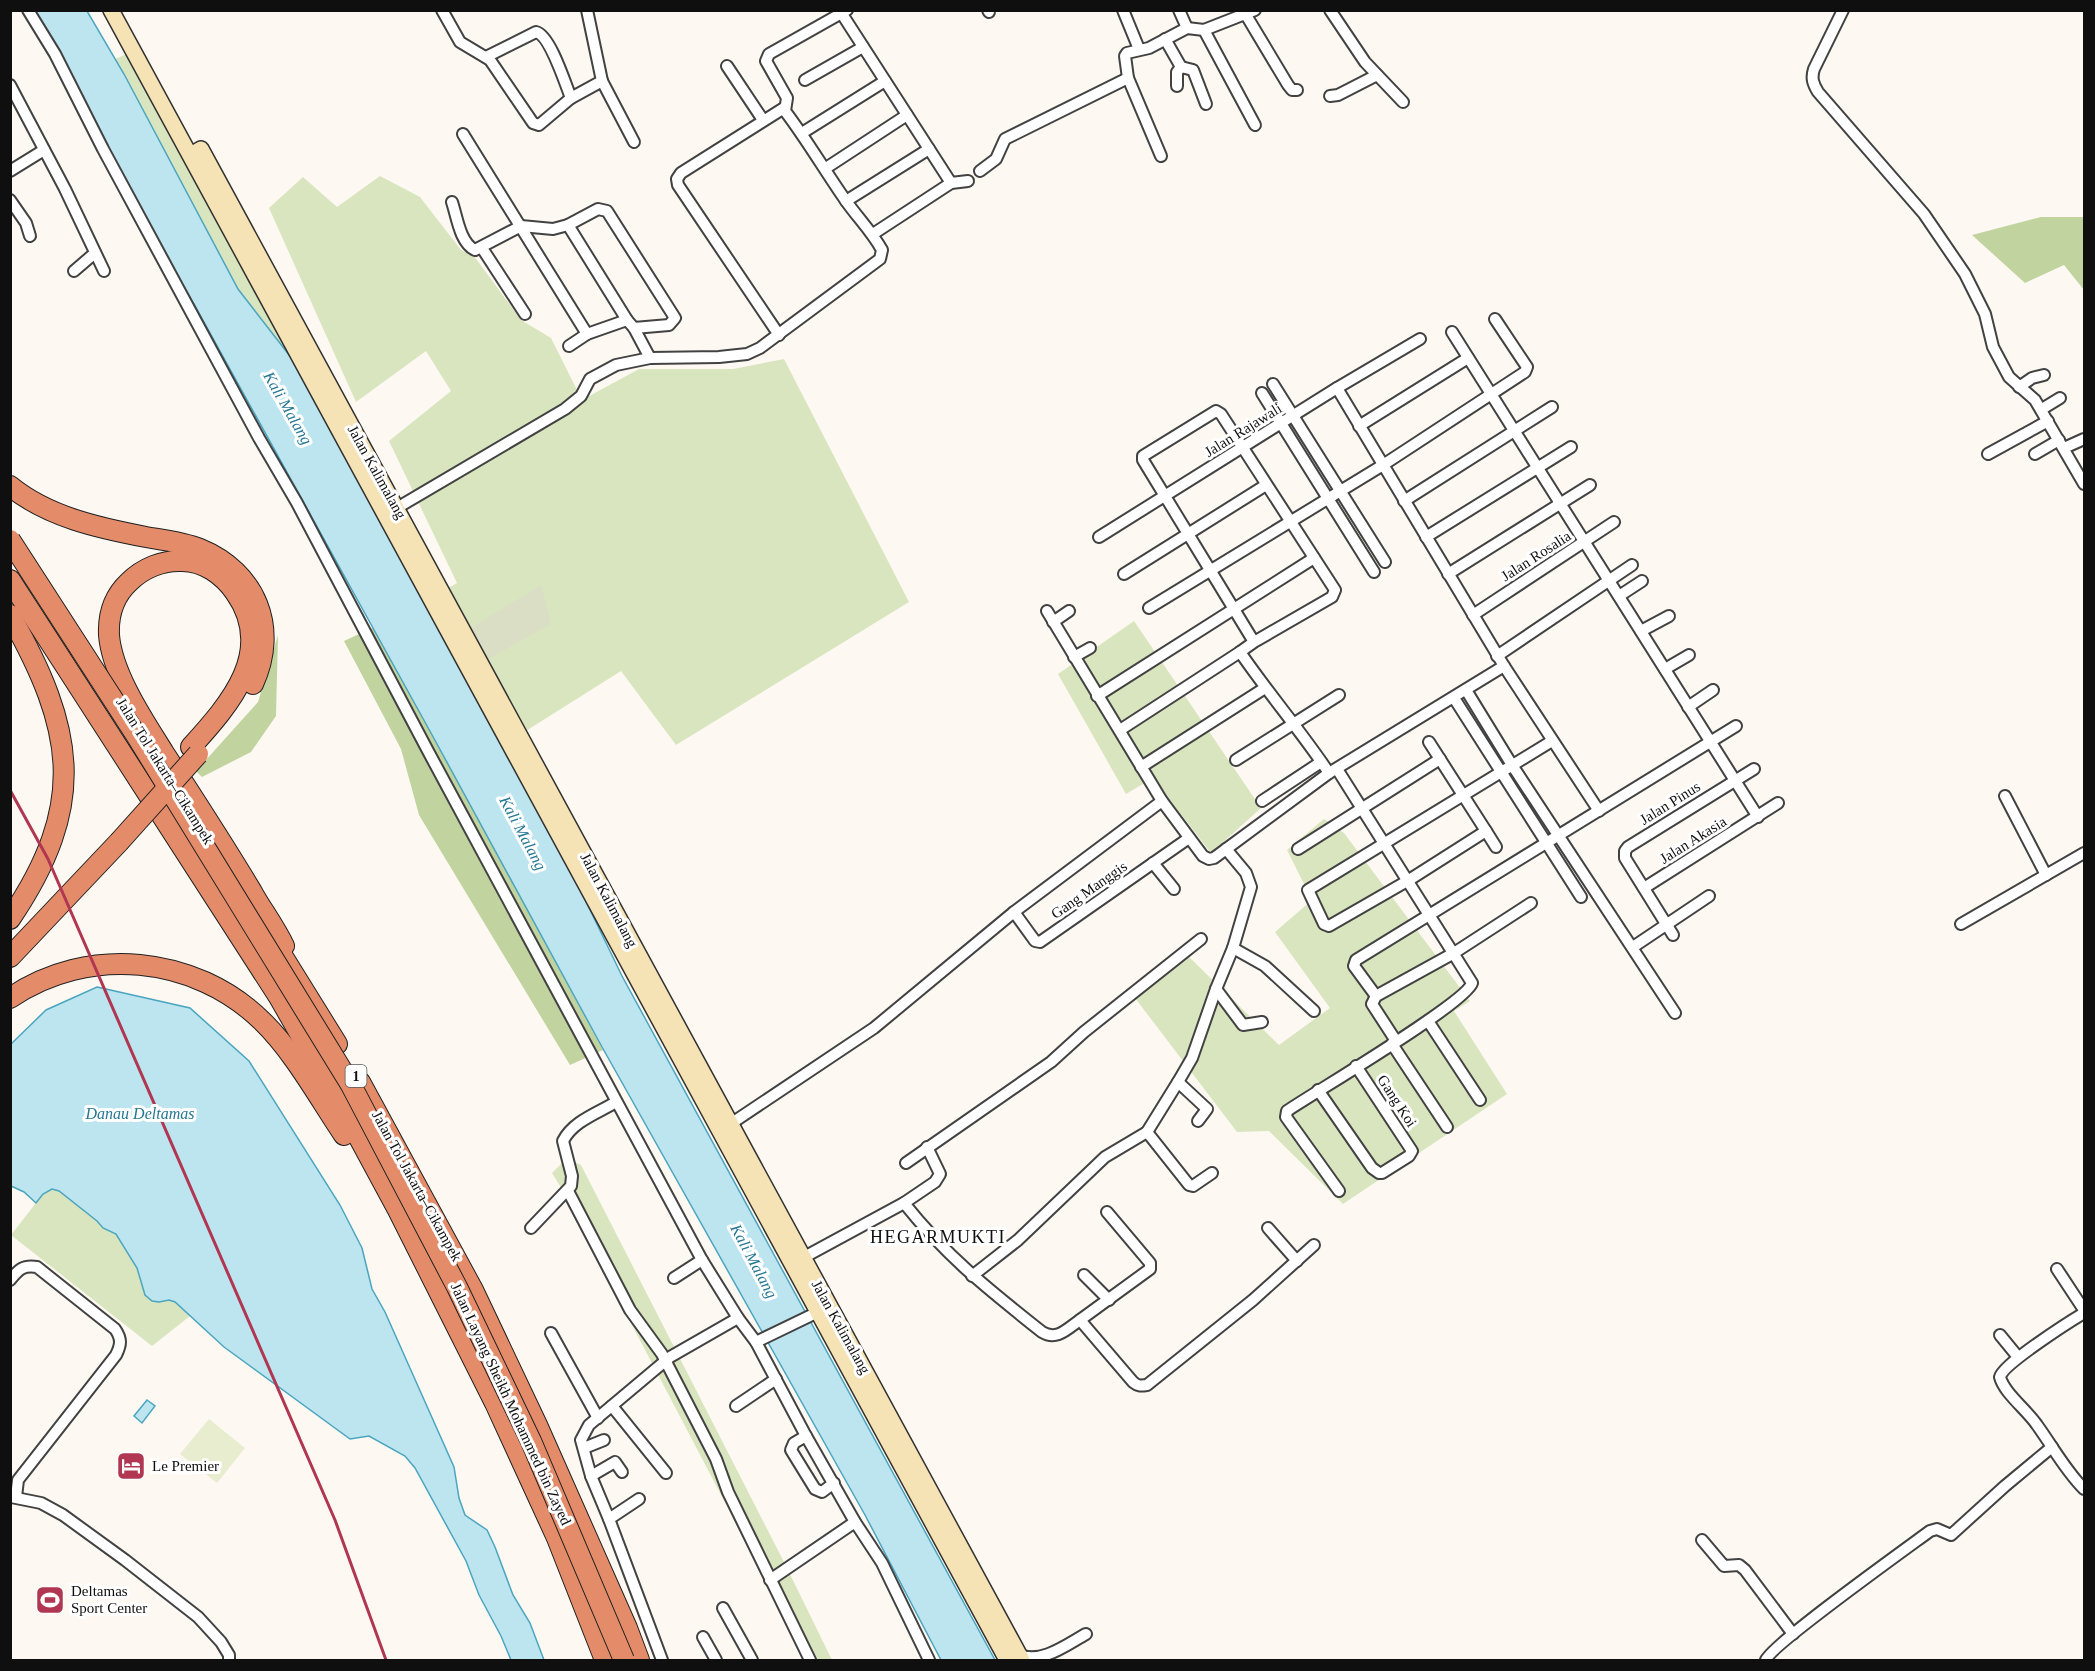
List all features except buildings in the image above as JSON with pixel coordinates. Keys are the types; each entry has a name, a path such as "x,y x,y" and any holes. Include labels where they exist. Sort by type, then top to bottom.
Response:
{"highway":[{"path":"10,486 35,503 64,516 119,531 198,548 230,567 250,589 262,620 264,636 260,669 234,712 115,838 10,957"},
{"name":"Jalan Tol Jakarta–Cikampek","path":"10,526 292,970 356,1075 473,1290 542,1436 639,1660"},
{"name":"Jalan Layang Sheikh Mohammed bin Zayed","path":"10,540 136,735 351,1085 457,1287 531,1441 624,1660"},
{"name":"Jalan Layang Sheikh Mohammed bin Zayed","path":"10,556 284,985 350,1099 452,1293 526,1451 616,1660"},
{"path":"195,751 238,688 248,664 250,635 242,604 226,582 199,563 178,561 154,565 141,572 121,590 111,609 109,622 113,655 147,726 266,915 282,943 292,970"},
{"name":"Jalan Tol Jakarta–Cikampek","path":"10,580 279,997 351,1124 500,1413 557,1538 605,1660"},
{"path":"10,615 37,665 54,706 63,744 64,778 61,810 49,848 33,884 10,919"},
{"path":"10,943 115,838"},
{"path":"10,998 62,972 106,964 158,967 188,974 216,987 243,1004 274,1033 406,1227"}],"main road":[{"name":"Jalan Kalimalang","path":"111,10 196,152 1014,1659"},
{"name":"Jalan Kalimalang","path":"798,1261 812,1314 1014,1659"}],"street":[{"path":"28,10 55,54 702,1260 738,1318 760,1340 776,1380 855,1522 882,1563 929,1660"},
{"path":"442,10 460,42 486,57 493,64 537,126 571,98 602,81"},
{"path":"587,10 602,81 634,142"},
{"path":"1123,10 1139,49"},
{"path":"1179,10 1186,28"},
{"path":"1330,10 1355,48 1403,102"},
{"path":"1843,10 1814,69 1812,78 1818,92 1924,214 1937,233 1973,290 1985,314 1993,347 2008,377 2032,396 2042,409 2085,484"},
{"path":"779,335 678,185 677,179 681,173 784,108 788,99 766,61 766,57 845,12 863,46 951,183"},
{"path":"1161,156 1128,78 1125,56 1127,53 1149,48 1186,28 1204,30 1250,13 1287,85 1292,90 1297,90"},
{"path":"1204,30 1255,125"},
{"path":"486,57 539,32 543,35 557,62 571,98"},
{"path":"1165,39 1181,67 1191,69 1195,73 1206,104"},
{"path":"805,80 863,46"},
{"path":"727,66 763,120"},
{"path":"1177,86 1177,72 1181,67"},
{"path":"1330,96 1338,95 1377,75"},
{"path":"980,171 996,159 1005,139 1128,78"},
{"path":"802,133 885,81"},
{"path":"10,85 104,271"},
{"path":"391,511 566,409 579,399 591,379 600,373 616,365 650,358 719,357 747,354 779,335 880,259 882,250 873,234 846,201 784,108"},
{"path":"826,168 907,115"},
{"path":"463,134 587,334"},
{"path":"846,201 929,149"},
{"path":"10,171 44,150"},
{"path":"873,234 951,183 968,181"},
{"path":"10,200 26,223 30,236"},
{"path":"452,202 467,244 473,250 482,248 521,226 553,229 568,225 598,209 607,211 675,318 669,325 631,324 587,334 569,346"},
{"path":"568,225 650,358"},
{"path":"482,248 525,314"},
{"path":"74,271 95,253"},
{"path":"1149,608 1383,465 1525,372 1527,369 1495,320"},
{"path":"1452,332 1758,817"},
{"name":"Jalan Rajawali","path":"1099,537 1336,388 1420,339"},
{"path":"1359,426 1468,358"},
{"path":"2019,387 2032,378 2044,375"},
{"path":"1273,384 1384,562"},
{"path":"1336,388 1497,656 1599,811"},
{"path":"1262,393 1374,572"},
{"path":"2042,409 2060,398"},
{"path":"1404,501 1552,407"},
{"path":"1120,730 1254,642 1334,595 1334,588 1243,447 1218,412 1213,412 1143,456 1144,463 1254,642"},
{"path":"1988,454 2048,421"},
{"path":"2035,454 2085,438"},
{"path":"1426,537 1571,447"},
{"path":"1124,574 1266,485"},
{"path":"1448,574 1590,485"},
{"name":"Jalan Rosalia","path":"1473,615 1614,522"},
{"path":"1098,696 1314,558"},
{"path":"1497,656 1632,565"},
{"path":"1619,596 1642,581"},
{"path":"1047,611 1162,801 1203,856 1209,859 1214,858 1333,771 1504,666"},
{"path":"1053,622 1069,611"},
{"path":"1641,631 1669,616"},
{"path":"1074,657 1090,648"},
{"path":"1240,652 1321,762 1333,771 1362,809 1454,952 1472,986 1428,1021 1287,1111 1286,1116 1339,1191"},
{"path":"1665,669 1689,655"},
{"path":"1141,767 1265,688"},
{"path":"1466,690 1512,765 1675,1013"},
{"path":"1688,706 1713,690"},
{"path":"1236,760 1339,695"},
{"path":"1454,698 1581,897"},
{"path":"1376,996 1354,966 1355,962 1736,726"},
{"path":"1486,831 1409,880 1329,926 1324,924 1309,889 1552,741"},
{"path":"1429,742 1496,847"},
{"path":"1298,849 1440,759"},
{"path":"1262,801 1321,762"},
{"name":"Jalan Pinus","path":"1644,888 1624,855 1628,847 1754,769"},
{"path":"2005,796 2046,875"},
{"path":"725,1128 874,1028 1014,912 1162,801"},
{"name":"Jalan Akasia","path":"1644,888 1779,803"},
{"name":"Gang Manggis","path":"1014,912 1035,941 1040,942 1189,838"},
{"path":"972,1276 1018,1240 1105,1156 1147,1132 1178,1082 1192,1058 1233,948 1251,887 1246,873 1226,849"},
{"path":"1961,924 2085,853"},
{"path":"1153,863 1174,890"},
{"path":"1644,888 1673,935"},
{"path":"1633,947 1709,896"},
{"path":"1447,1127 1372,1004 1376,996 1454,952 1531,903"},
{"path":"906,1164 927,1147 1051,1062 1084,1032 1201,939"},
{"path":"1233,948 1265,966 1314,1011"},
{"path":"1216,989 1243,1025 1262,1022"},
{"path":"1428,1021 1480,1100"},
{"name":"Gang Koi","path":"1318,1090 1376,1172 1382,1173 1409,1156 1412,1151 1356,1066"},
{"path":"1178,1082 1207,1109 1198,1121"},
{"path":"531,1228 568,1191 572,1176 564,1147 567,1134 577,1125 616,1102"},
{"path":"1147,1132 1189,1185 1193,1186 1212,1173"},
{"path":"798,1261 904,1203 935,1182 940,1174 927,1147"},
{"path":"568,1191 630,1310 662,1354 716,1459 728,1492 810,1660"},
{"path":"904,1203 927,1232 972,1276 1048,1336 1056,1336 1149,1272 1151,1265 1107,1212"},
{"path":"1268,1228 1298,1261"},
{"path":"1080,1320 1133,1382 1139,1386 1147,1385 1253,1300 1314,1245"},
{"path":"674,1278 702,1260"},
{"path":"10,1280 19,1269 27,1266 37,1267 115,1329 120,1336 120,1346 116,1355 18,1480 13,1497 40,1503 63,1515 176,1598 221,1642 229,1655 229,1660"},
{"path":"2058,1269 2085,1312 2018,1357 2000,1374 2001,1382 2037,1424 2064,1466 2085,1489"},
{"path":"1084,1275 1109,1300"},
{"path":"760,1340 812,1314"},
{"path":"662,1660 591,1476 582,1436 589,1425 670,1357 738,1318"},
{"path":"551,1333 598,1418"},
{"path":"2000,1335 2018,1357"},
{"path":"736,1406 776,1380"},
{"path":"612,1406 666,1473"},
{"path":"806,1436 794,1443 791,1450 814,1489 820,1492 834,1483"},
{"path":"584,1448 604,1440"},
{"path":"1766,1660 1768,1654 1793,1634 1930,1531 1937,1529 1951,1534 2052,1448"},
{"path":"591,1476 616,1462 622,1472"},
{"path":"609,1519 639,1498"},
{"path":"770,1580 855,1522"},
{"path":"1702,1540 1724,1566 1739,1565 1745,1570 1793,1634"},
{"path":"723,1608 752,1660"},
{"path":"1014,1659 1043,1655 1086,1634"},
{"path":"703,1637 716,1660"}],"green space":[{"path":"134,51 293,360 238,289 115,59"},
{"path":"380,176 420,197 461,250 474,256 521,320 551,338 582,400 639,369 733,369 784,359 909,602 676,745 621,671 510,741 469,670 541,586 452,639 431,598 457,583 389,441 451,391 426,351 356,402 269,208 303,177 337,207"},
{"path":"2041,217 2084,217 2084,290 2064,265 2025,283 1972,235"},
{"path":"541,585 551,624 469,670 452,639"},
{"path":"1134,621 1261,808 1211,853 1153,778 1126,794 1058,674"},
{"path":"374,627 603,1050 570,1065 419,815 401,749 344,641"},
{"path":"278,635 276,716 251,752 202,777 196,771 258,702"},
{"path":"1324,819 1344,833 1470,1001 1454,1011 1507,1094 1343,1204 1269,1131 1237,1132 1132,994 1184,952 1279,1045 1330,1008 1275,932 1312,900 1287,850"},
{"path":"567,1158 581,1165 832,1660 805,1660 584,1230 552,1173"},
{"path":"52,1189 59,1191 103,1228 116,1234 137,1268 145,1295 152,1301 175,1302 190,1316 152,1346 11,1235 43,1194"},
{"path":"209,1419 245,1448 217,1483 180,1454"}],"water":[{"name":"Kali Malang","path":"27,11 87,11 124,74 238,289 293,360 509,742 622,976 995,1660 941,1660 865,1515 602,1047 194,304 103,149"},
{"name":"Danau Deltamas","path":"97,987 190,1008 249,1061 340,1205 362,1248 372,1289 385,1312 454,1467 459,1498 465,1515 487,1530 513,1595 530,1623 544,1660 511,1660 479,1595 466,1561 415,1468 405,1456 369,1436 350,1439 224,1347 175,1302 152,1301 145,1295 137,1268 116,1234 103,1228 59,1191 52,1189 43,1194 36,1203 24,1192 11,1186 11,1044 46,1010"},
{"path":"147,1400 155,1406 142,1423 134,1416"}],"railway":[{"path":"10,790 48,859 335,1520 386,1660"}],"place":[{"name":"Le Premier","path":"131,1466"},
{"name":"Deltamas Sport Center","path":"50,1600"}],"district":[{"name":"HEGARMUKTI","path":"938,1237"}]}
